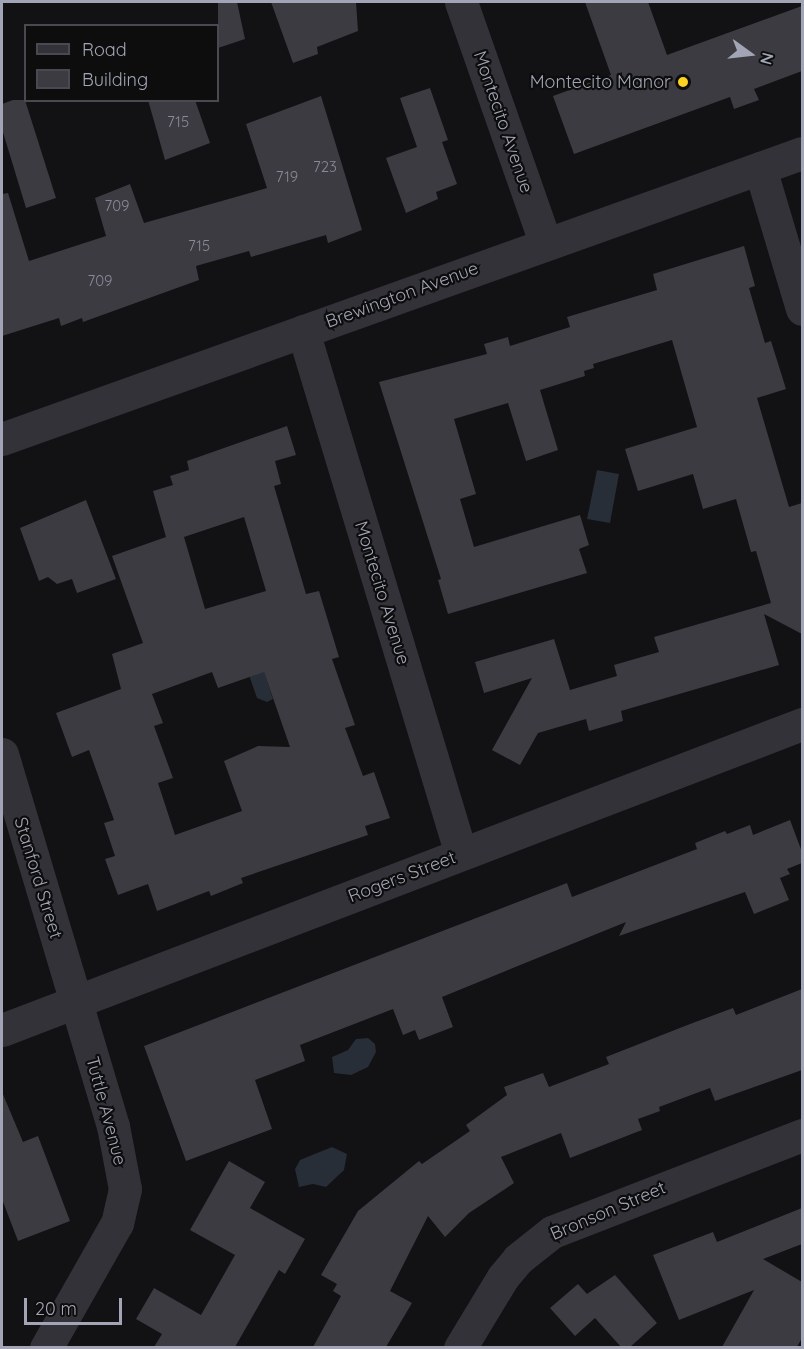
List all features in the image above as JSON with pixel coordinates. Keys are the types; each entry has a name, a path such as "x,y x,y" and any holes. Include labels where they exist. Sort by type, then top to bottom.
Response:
{"street":[{"name":"Montecito Avenue","path":"461,2 545,242"},
{"name":"Brewington Avenue","path":"2,439 545,242 802,153"},
{"path":"760,168 802,309"},
{"name":"Montecito Avenue","path":"303,331 462,854"},
{"name":"Rogers Street","path":"2,1030 802,724"},
{"name":"Stanford Street","path":"2,754 75,1002"},
{"name":"Tuttle Avenue","path":"46,1347 117,1223 125,1189 119,1152 75,1002"},
{"name":"Bronson Street","path":"460,1347 503,1277 518,1259 552,1232 802,1135"}],"shaded area":[{"path":"597,470 619,474 610,523 587,519"},
{"path":"261,662 273,699 267,702 257,698 250,678 249,670"},
{"path":"368,1038 375,1044 376,1052 368,1067 351,1075 334,1073 332,1057 348,1050 356,1039"},
{"path":"332,1147 347,1154 344,1170 326,1187 313,1184 299,1187 295,1169 300,1160"}],"building":[{"path":"218,2 237,2 245,39 219,48"},
{"path":"271,2 356,2 358,31 317,47 318,54 293,63"},
{"name":"Montecito Manor","path":"585,2 648,2 667,55 802,6 802,71 754,89 759,100 734,109 730,97 574,154 553,96 611,75"},
{"path":"430,88 448,140 442,142 457,184 436,192 438,199 406,213 386,158 417,147 400,98"},
{"path":"321,96 362,230 328,243 326,235 251,257 249,251 196,266 199,280 83,322 82,318 61,326 59,318 2,336 2,194 8,193 29,261 106,236 95,198 130,184 144,223 267,188 246,124"},
{"path":"13,100 26,102 56,198 26,208 2,129 2,104"},
{"path":"149,102 196,102 210,143 165,160"},
{"path":"744,246 755,286 749,288 765,343 771,341 786,389 757,398 789,507 802,503 802,634 764,614 779,665 621,711 623,721 589,731 586,719 538,733 520,765 492,750 532,678 484,693 475,662 554,639 570,690 617,676 614,665 659,652 654,637 771,603 756,551 751,552 736,499 703,509 693,474 638,491 625,449 697,427 672,340 593,364 594,368 584,371 585,376 540,390 558,450 526,461 508,403 454,419 476,494 460,499 474,547 580,515 589,545 579,549 587,573 448,614 438,580 441,579 379,382 487,354 484,344 508,337 510,346 570,327 567,317 657,290 653,274"},
{"path":"287,426 296,455 275,461 281,484 274,486 306,594 319,591 339,657 332,659 355,725 345,728 363,776 374,772 390,818 365,826 368,835 241,878 243,883 211,896 209,891 157,911 148,884 118,895 105,859 115,856 104,823 114,820 89,750 72,757 56,713 121,689 112,654 143,643 112,556 166,537 153,491 173,485 170,476 189,470 187,461","holes":["244,517 266,591 205,609 184,537","212,672 218,688 264,672 290,747 258,746 224,761 242,811 175,835 158,783 173,778 154,726 163,723 152,694"]},
{"path":"86,500 116,579 77,593 72,579 57,584 48,577 39,581 20,528"},
{"path":"790,820 802,852 802,863 787,869 790,874 780,878 789,900 754,914 745,892 619,936 626,922 442,997 453,1027 419,1040 415,1030 403,1035 393,1009 300,1045 305,1061 255,1080 272,1129 186,1161 144,1046 567,883 572,897 697,849 695,843 725,831 727,834 750,825 753,835"},
{"path":"802,989 802,1070 715,1101 710,1088 659,1107 660,1111 638,1119 642,1130 570,1158 561,1133 501,1157 514,1183 469,1213 445,1237 428,1216 390,1291 412,1303 386,1347 313,1347 341,1296 333,1291 337,1284 321,1275 358,1211 419,1161 422,1164 470,1131 466,1125 507,1095 504,1087 543,1073 549,1087 609,1064 606,1057 690,1024 733,1008 736,1015"},
{"path":"2,1092 23,1142 38,1136 70,1221 18,1241 2,1199"},
{"path":"229,1161 265,1182 250,1208 305,1239 285,1274 279,1270 235,1347 154,1347 162,1334 136,1319 154,1288 201,1315 235,1255 190,1230"},
{"path":"802,1208 802,1244 763,1259 802,1282 802,1338 797,1347 722,1347 754,1290 679,1320 653,1255 713,1232 717,1242"},
{"path":"615,1275 657,1323 630,1347 621,1347 595,1318 575,1336 550,1308 578,1284 587,1294"}],"place":[{"name":"Montecito Manor","path":"683,82"}]}
